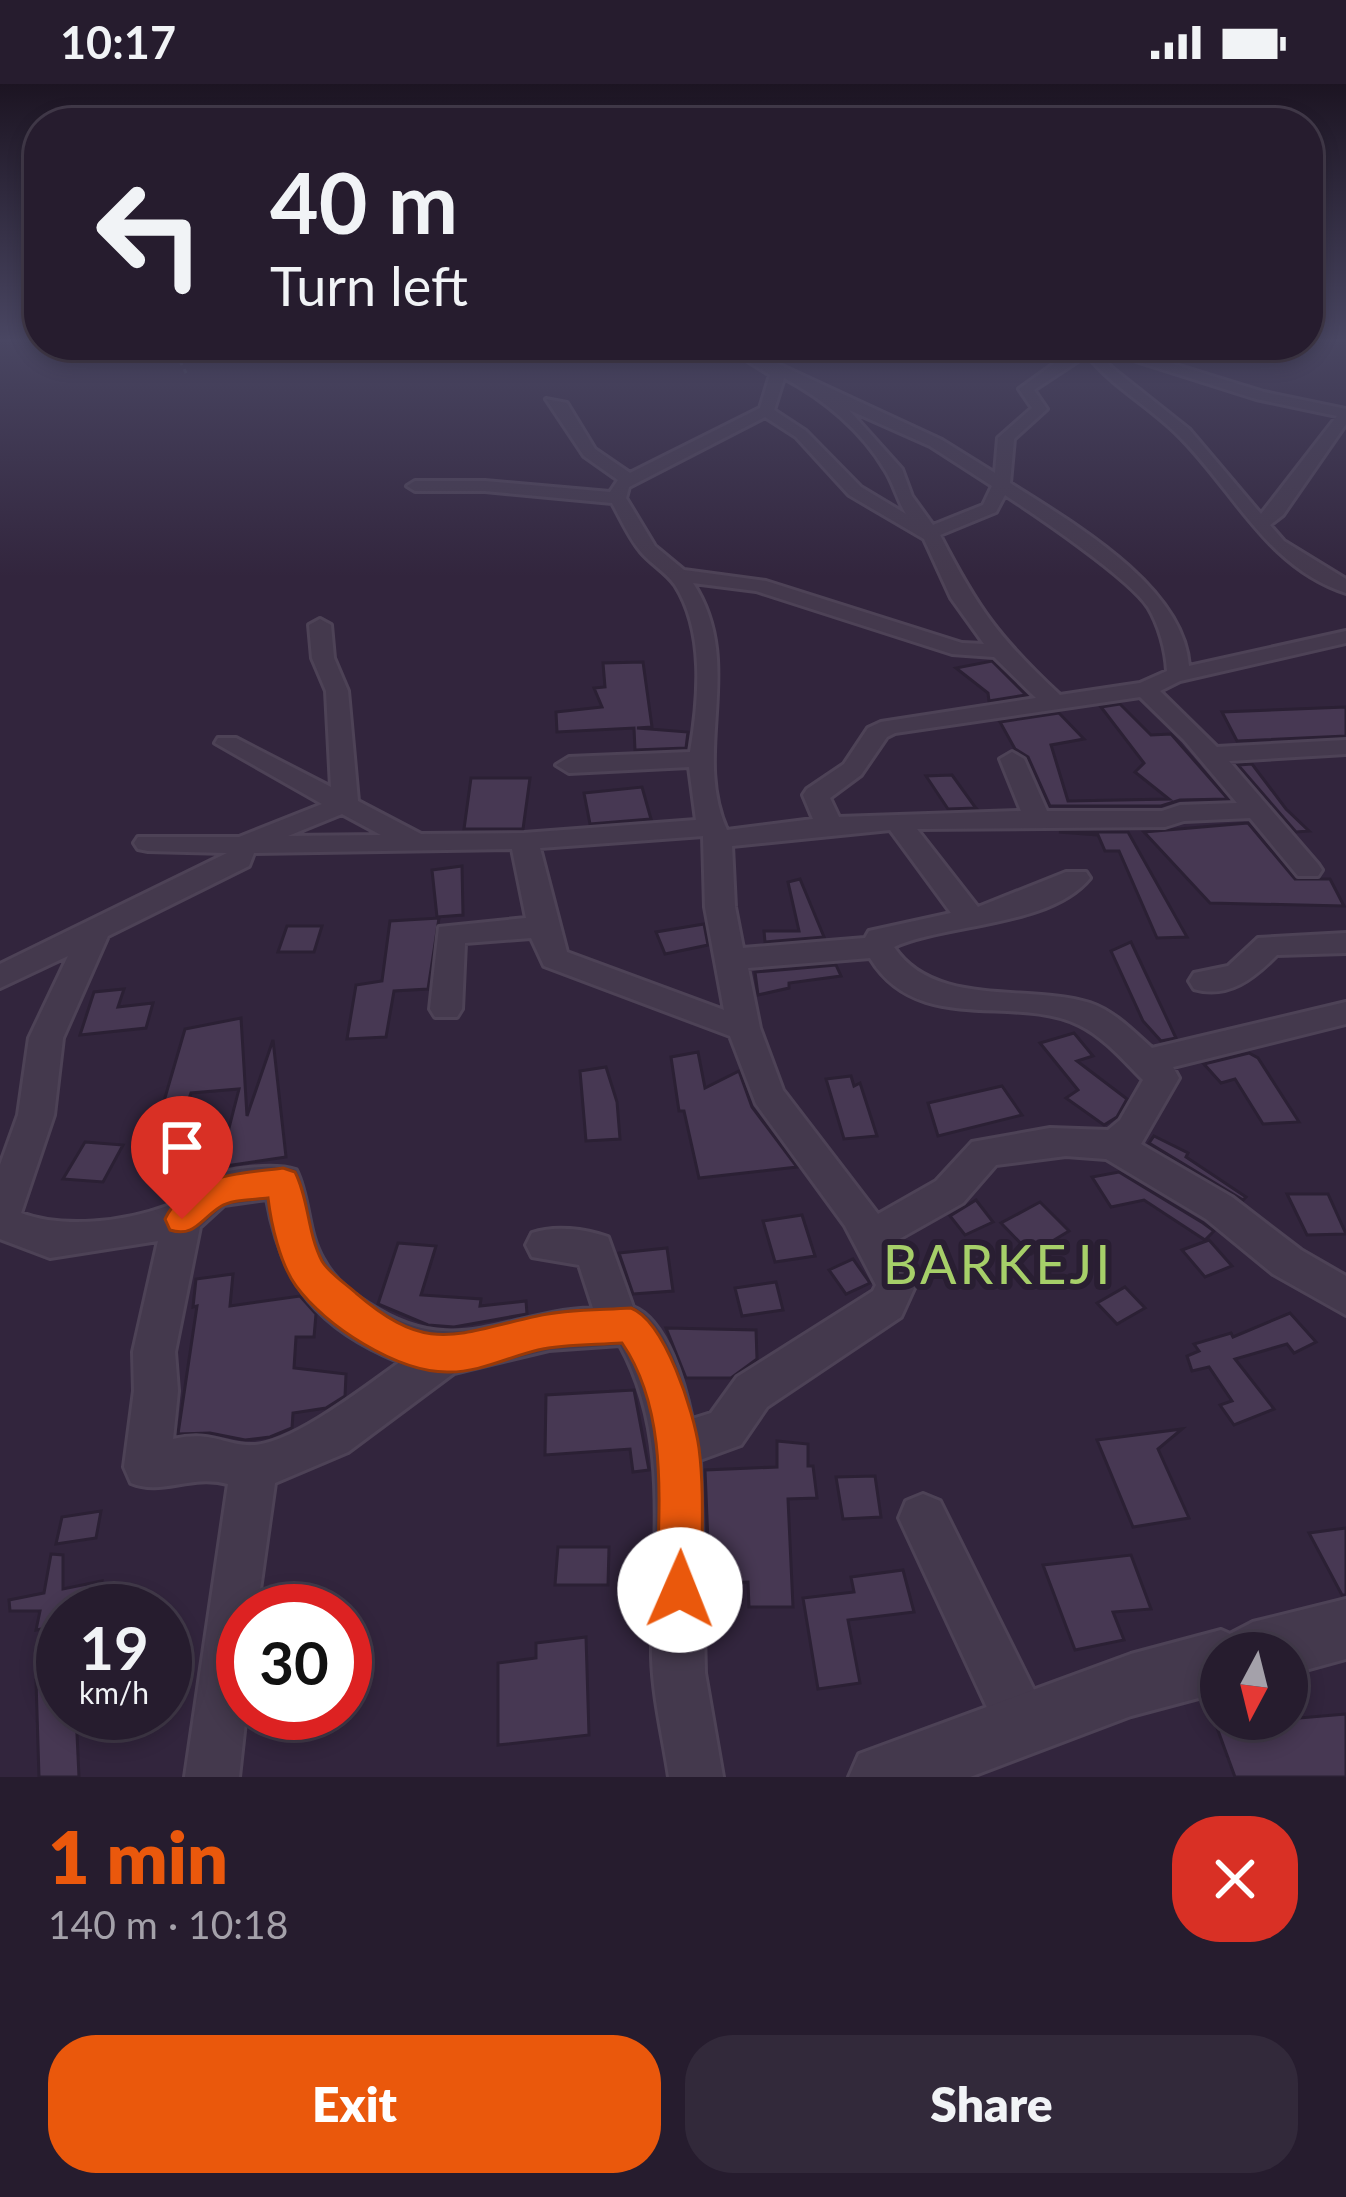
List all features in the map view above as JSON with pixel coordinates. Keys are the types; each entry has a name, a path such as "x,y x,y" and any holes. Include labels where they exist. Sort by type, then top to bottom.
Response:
{"street":[{"path":"567,419 598,462 618,470 629,481"},
{"path":"679,1445 725,1430 752,1392 887,1304 896,1284 871,1235 769,1095 744,1028 720,907 714,833 704,808 701,759 708,713 704,628 697,605 678,574 648,549 618,498 622,484 750,419"},
{"path":"778,419 801,434 855,491 929,533"},
{"path":"847,419 896,472 903,496 929,533 961,598 1000,651 1055,703"},
{"path":"882,419 936,443 1002,482 1156,602 1177,652 1178,674 1174,676"},
{"path":"929,533 990,508 1002,482 1006,438 1028,419"},
{"path":"1168,419 1184,432 1277,545 1346,587"},
{"path":"1260,524 1276,511 1342,419"},
{"path":"419,483 618,498"},
{"path":"678,574 760,585 960,649 1000,651"},
{"path":"320,625 323,658 337,692 345,803"},
{"path":"828,823 816,795 852,770 870,752 877,733 889,727 1145,689 1174,676 1346,637"},
{"path":"1145,689 1210,755 1308,871"},
{"path":"226,743 415,842"},
{"path":"1210,755 1346,747"},
{"path":"569,765 701,759"},
{"path":"1012,759 1037,818"},
{"path":"242,845 345,803"},
{"path":"148,843 524,842 828,823 899,824 954,816 1165,819 1180,813 1256,810"},
{"path":"899,824 911,846 971,919"},
{"path":"524,842 555,959 744,1028"},
{"path":"0,977 239,860 242,845"},
{"path":"1076,878 971,919 880,938 879,947 886,967 925,990 1086,1013 1144,1061 1162,1078 1133,1130 1115,1146"},
{"path":"446,1009 450,934 543,927"},
{"path":"94,934 46,1038 36,1115 0,1219 50,1241 182,1219 214,1192 283,1181 288,1218 310,1275 370,1329 403,1345 446,1355 495,1347 539,1332 631,1325 648,1349 679,1445 678,1662 696,1777"},
{"path":"1205,981 1238,975 1269,945 1345,944"},
{"path":"733,959 879,947"},
{"path":"1144,1061 1346,1013"},
{"path":"871,1235 949,1195 973,1174 985,1152 1093,1141 1115,1146 1219,1208 1287,1262 1346,1297"},
{"path":"182,1219 154,1352 156,1391 148,1467 203,1456 255,1468 332,1436 446,1355"},
{"path":"546,1245 594,1249 619,1326"},
{"path":"212,1777 243,1520 255,1468"},
{"path":"923,1518 1022,1725"},
{"path":"1308,1639 1346,1629"},
{"path":"882,1777 1131,1685 1200,1667"}],"building":[{"path":"992,661 1026,695 989,701 988,693 956,668"},
{"path":"643,662 652,727 637,728 688,732 686,748 635,750 634,728 557,732 556,712 602,707 594,688 605,687 603,663"},
{"path":"1120,704 1151,735 1171,734 1228,799 1180,800 1161,806 1050,806 1028,757 1015,749 1000,722 1059,713 1084,739 1051,745 1068,801 1169,799 1135,772 1144,763 1101,707"},
{"path":"1346,707 1346,736 1237,741 1222,712"},
{"path":"1252,764 1309,831 1296,832 1238,765"},
{"path":"952,775 976,808 948,809 926,776"},
{"path":"471,778 530,778 523,829 464,829"},
{"path":"642,787 651,819 590,824 584,793"},
{"path":"1248,823 1295,879 1330,879 1344,906 1210,903 1144,832"},
{"path":"1059,832 1128,832 1187,937 1157,938 1119,851 1105,851 1098,835"},
{"path":"462,866 463,915 437,917 432,870"},
{"path":"800,879 824,937 765,942 764,931 799,931 788,882"},
{"path":"439,918 428,989 394,991 386,1037 347,1039 356,985 382,981 390,921"},
{"path":"704,924 708,945 665,954 656,932"},
{"path":"287,926 322,926 314,952 278,952"},
{"path":"1131,942 1176,1038 1161,1041 1143,1021 1111,951"},
{"path":"836,965 841,976 789,983 789,988 758,995 755,972"},
{"path":"124,989 118,1007 153,1003 146,1028 80,1035 94,992"},
{"path":"241,1018 247,1116 273,1040 286,1157 219,1167 239,1089 191,1093 167,1162 148,1156 185,1029"},
{"path":"1074,1033 1093,1056 1077,1061 1127,1099 1117,1117 1104,1125 1066,1098 1078,1090 1040,1043"},
{"path":"698,1052 705,1088 739,1071 752,1107 797,1167 699,1178 684,1111 679,1111 671,1057"},
{"path":"1249,1053 1258,1058 1299,1122 1263,1124 1235,1079 1221,1083 1204,1064"},
{"path":"606,1067 617,1102 620,1139 586,1141 580,1071"},
{"path":"851,1076 854,1086 860,1083 877,1136 844,1139 826,1079"},
{"path":"1002,1086 1022,1115 938,1136 928,1103"},
{"path":"1154,1136 1188,1153 1186,1157 1246,1197 1243,1200 1149,1143"},
{"path":"85,1142 123,1145 103,1182 63,1179"},
{"path":"1119,1172 1214,1231 1205,1240 1144,1200 1111,1207 1092,1177"},
{"path":"1287,1194 1328,1194 1346,1234 1307,1235"},
{"path":"976,1200 993,1222 965,1235 950,1216"},
{"path":"1040,1202 1069,1231 1031,1254 1001,1223"},
{"path":"802,1215 815,1256 775,1262 763,1221"},
{"path":"1209,1240 1232,1266 1205,1277 1182,1250"},
{"path":"398,1243 436,1246 421,1295 481,1299 480,1306 526,1301 527,1314 454,1327 428,1325 378,1304"},
{"path":"667,1248 673,1291 633,1294 619,1253"},
{"path":"853,1259 870,1283 846,1294 829,1270"},
{"path":"233,1274 230,1306 300,1296 316,1314 314,1337 296,1337 294,1368 346,1374 345,1396 326,1408 293,1413 292,1428 270,1437 245,1440 210,1433 178,1434 197,1306 193,1307 196,1279"},
{"path":"776,1282 783,1310 742,1316 735,1288"},
{"path":"1125,1287 1145,1308 1117,1324 1097,1303"},
{"path":"1290,1313 1316,1342 1294,1353 1287,1344 1235,1359 1274,1409 1234,1425 1220,1405 1232,1401 1209,1367 1192,1371 1187,1356 1199,1351 1194,1344 1231,1333 1233,1337"},
{"path":"666,1328 756,1330 757,1359 731,1378 686,1378"},
{"path":"634,1390 649,1470 633,1472 630,1449 545,1455 546,1395"},
{"path":"1182,1429 1158,1449 1189,1518 1133,1527 1097,1440"},
{"path":"777,1441 808,1444 808,1466 813,1466 817,1498 788,1499 793,1607 749,1607 748,1582 718,1583 717,1542 708,1542 705,1470 777,1467"},
{"path":"875,1476 881,1517 843,1519 836,1477"},
{"path":"101,1511 96,1538 56,1544 62,1517"},
{"path":"1346,1528 1346,1595 1342,1595 1309,1533"},
{"path":"558,1547 609,1547 608,1585 555,1585"},
{"path":"51,1554 63,1555 63,1584 46,1584"},
{"path":"1131,1555 1151,1609 1113,1612 1124,1640 1075,1650 1043,1565"},
{"path":"903,1570 914,1612 848,1620 860,1683 818,1689 803,1598 854,1592 851,1577"},
{"path":"36,1595 36,1611 10,1611 9,1600"},
{"path":"586,1637 589,1735 498,1745 498,1663 536,1658 536,1643"},
{"path":"1346,1714 1346,1777 1235,1777 1221,1740 1308,1740 1308,1717"},
{"path":"38,1740 77,1740 79,1777 39,1777"}],"district":[{"name":"BARKEJI","path":"998,1265"}],"route":[{"path":"182,1219 214,1192 283,1181 288,1218 310,1275 370,1329 403,1345 446,1355 495,1347 539,1332 631,1325 648,1349 679,1445 680,1590"}]}
